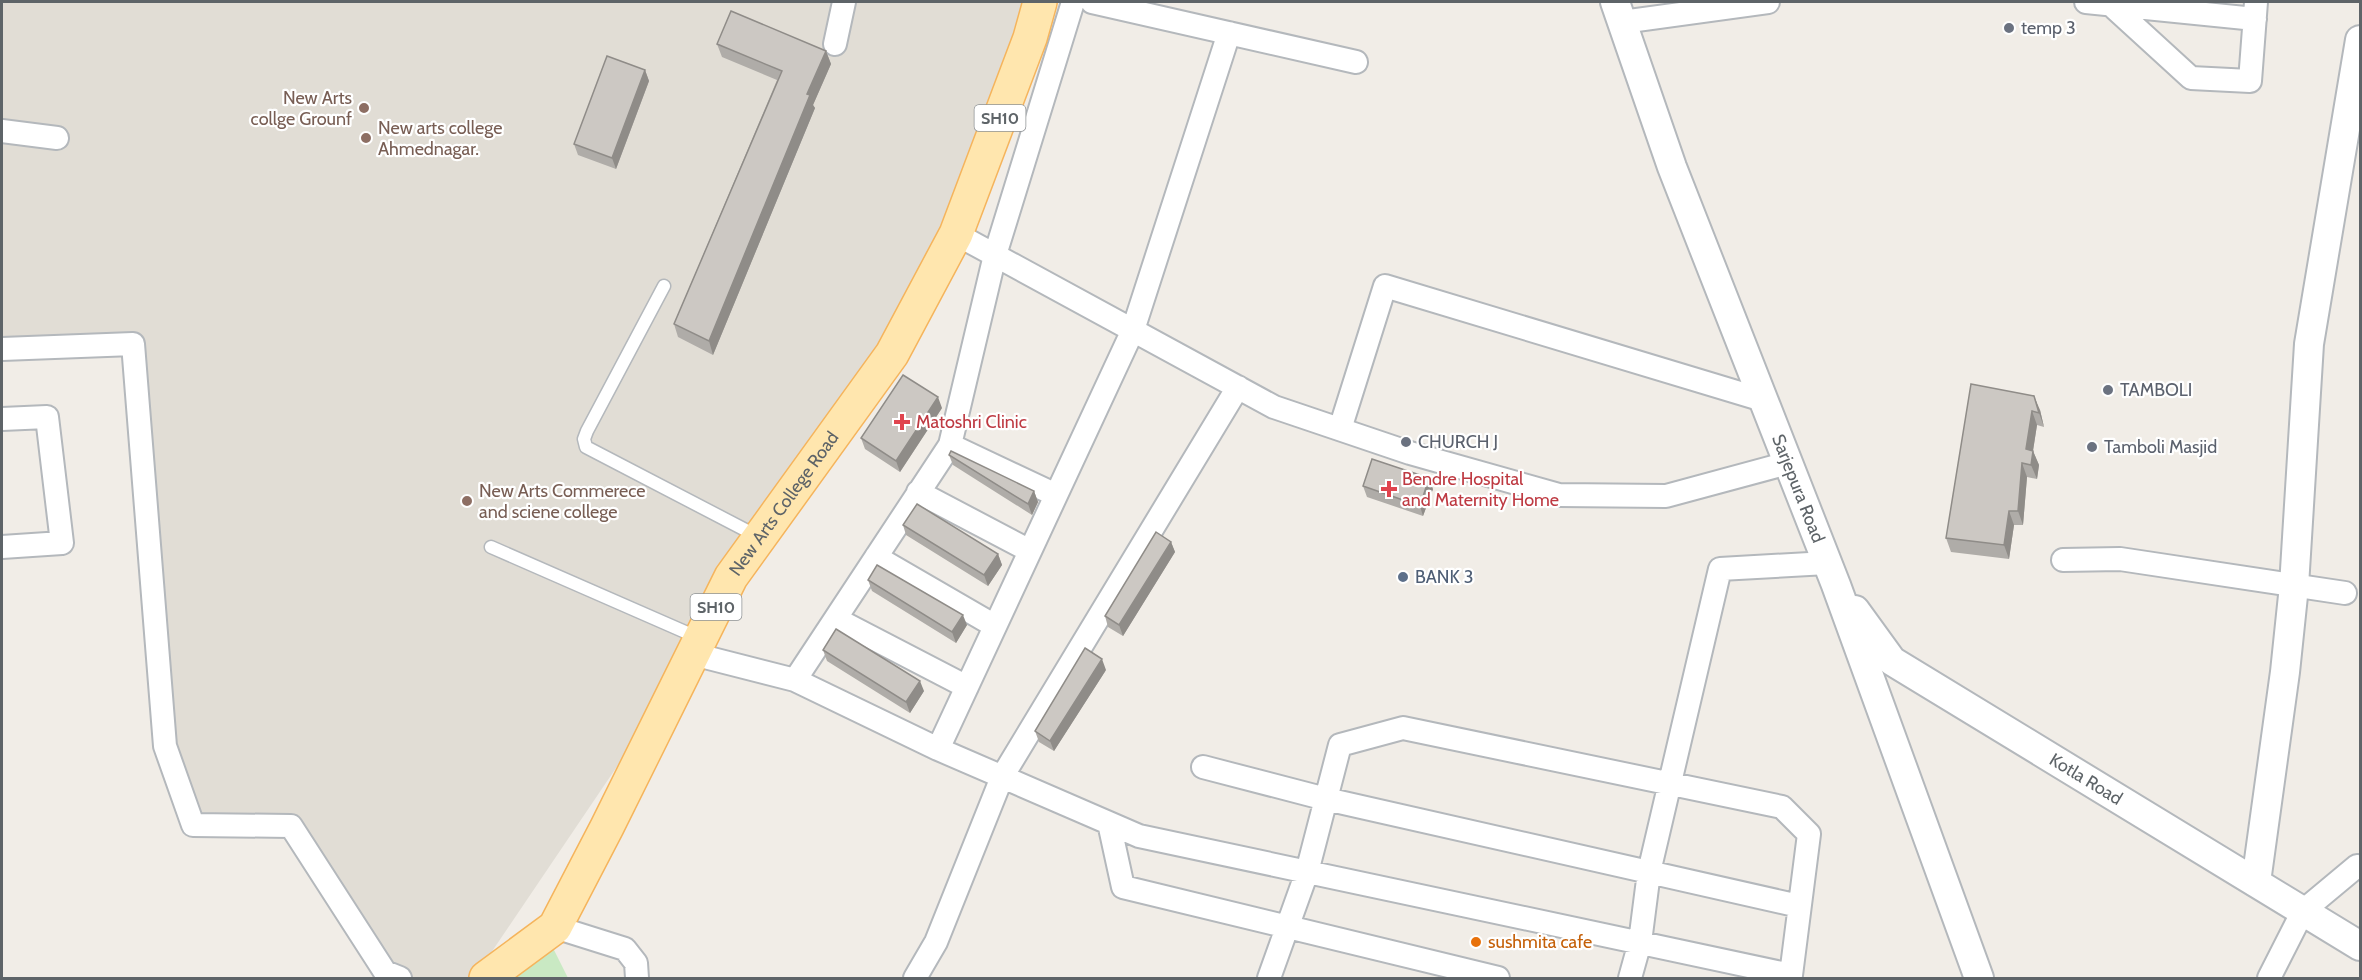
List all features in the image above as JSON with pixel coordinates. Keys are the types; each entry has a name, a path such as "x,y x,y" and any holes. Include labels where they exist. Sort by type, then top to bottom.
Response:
{"main road":[{"name":"New Arts College Road","path":"486,978 555,927 731,577 892,354 956,234 1030,38 1040,2"}],"street":[{"path":"835,44 844,2"},
{"path":"795,680 950,445 995,255 1072,2"},
{"path":"1092,2 1356,62"},
{"path":"1616,7 1768,2"},
{"path":"2086,2 2255,10 2250,81 2191,78 2110,4"},
{"name":"Sarjepura Road","path":"1616,7 1672,167 1831,574 1978,978"},
{"path":"938,749 1133,330 1229,33"},
{"path":"2256,882 2284,684 2294,586 2309,344 2357,85 2361,40"},
{"path":"2,131 57,138"},
{"path":"956,234 1274,407 1410,453 1559,495 1666,496 1788,463"},
{"path":"1340,429 1385,286 1763,400"},
{"path":"2,349 133,344 165,746 193,825 291,826 386,972 400,978"},
{"path":"915,978 936,942 1002,777 1238,387"},
{"path":"2,419 47,417 62,543 2,547"},
{"path":"950,445 1056,495"},
{"path":"918,492 1030,551"},
{"path":"876,557 995,626"},
{"path":"2063,560 2120,559 2345,592"},
{"path":"1630,978 1640,942 1649,872 1668,784 1720,569 1831,574"},
{"name":"Kotla Road","path":"1831,574 1893,661 2361,946"},
{"path":"836,619 967,687"},
{"path":"697,646 795,680 938,749 1139,836 1307,872 1640,942 1790,976 1809,834 1782,807 1403,728 1340,745 1307,872 1269,978"},
{"path":"1203,767 1326,799 1799,906"},
{"path":"1109,823 1123,888 1286,929 1498,978"},
{"path":"2270,978 2303,911 2357,866"},
{"path":"555,927 625,949 636,963 637,978"}],"lane":[{"path":"664,286 587,431 584,440 586,447 760,538"},
{"path":"491,547 697,646"}],"shaded area":[{"name":"New Arts Commerece and sciene college","path":"2,2 1035,2 956,234 693,654 474,978 400,978 291,826 193,825 165,746 133,345 2,349"}],"green space":[{"path":"546,934 568,978 496,978"}],"building":[{"path":"731,11 826,51 709,341 674,324 782,71 717,44"},
{"path":"607,56 645,70 612,158 574,144"},
{"path":"903,375 938,397 896,461 861,438"},
{"path":"1971,384 2034,396 2039,413 2032,411 2026,449 2033,451 2031,465 2022,463 2018,511 2009,511 2004,545 1946,538"},
{"path":"951,451 1034,491 1028,504 949,455"},
{"path":"1372,459 1429,478 1420,506 1363,486"},
{"path":"917,504 998,554 984,575 903,525"},
{"path":"1156,532 1171,542 1119,625 1105,616"},
{"path":"877,565 963,615 952,632 868,580"},
{"path":"836,629 920,681 906,702 823,650"},
{"path":"1085,648 1102,659 1050,741 1035,731"}],"place":[{"name":"temp 3","path":"2009,28"},
{"name":"New Arts collge Grounf","path":"364,108"},
{"name":"New arts college Ahmednagar.","path":"366,138"},
{"name":"TAMBOLI","path":"2108,390"},
{"name":"Matoshri Clinic","path":"902,422"},
{"name":"CHURCH J","path":"1406,442"},
{"name":"Tamboli Masjid","path":"2092,447"},
{"name":"Bendre Hospital and Maternity Home","path":"1389,489"},
{"name":"New Arts Commerece and sciene college","path":"467,501"},
{"name":"BANK 3","path":"1403,577"},
{"name":"sushmita cafe","path":"1476,942"}]}
